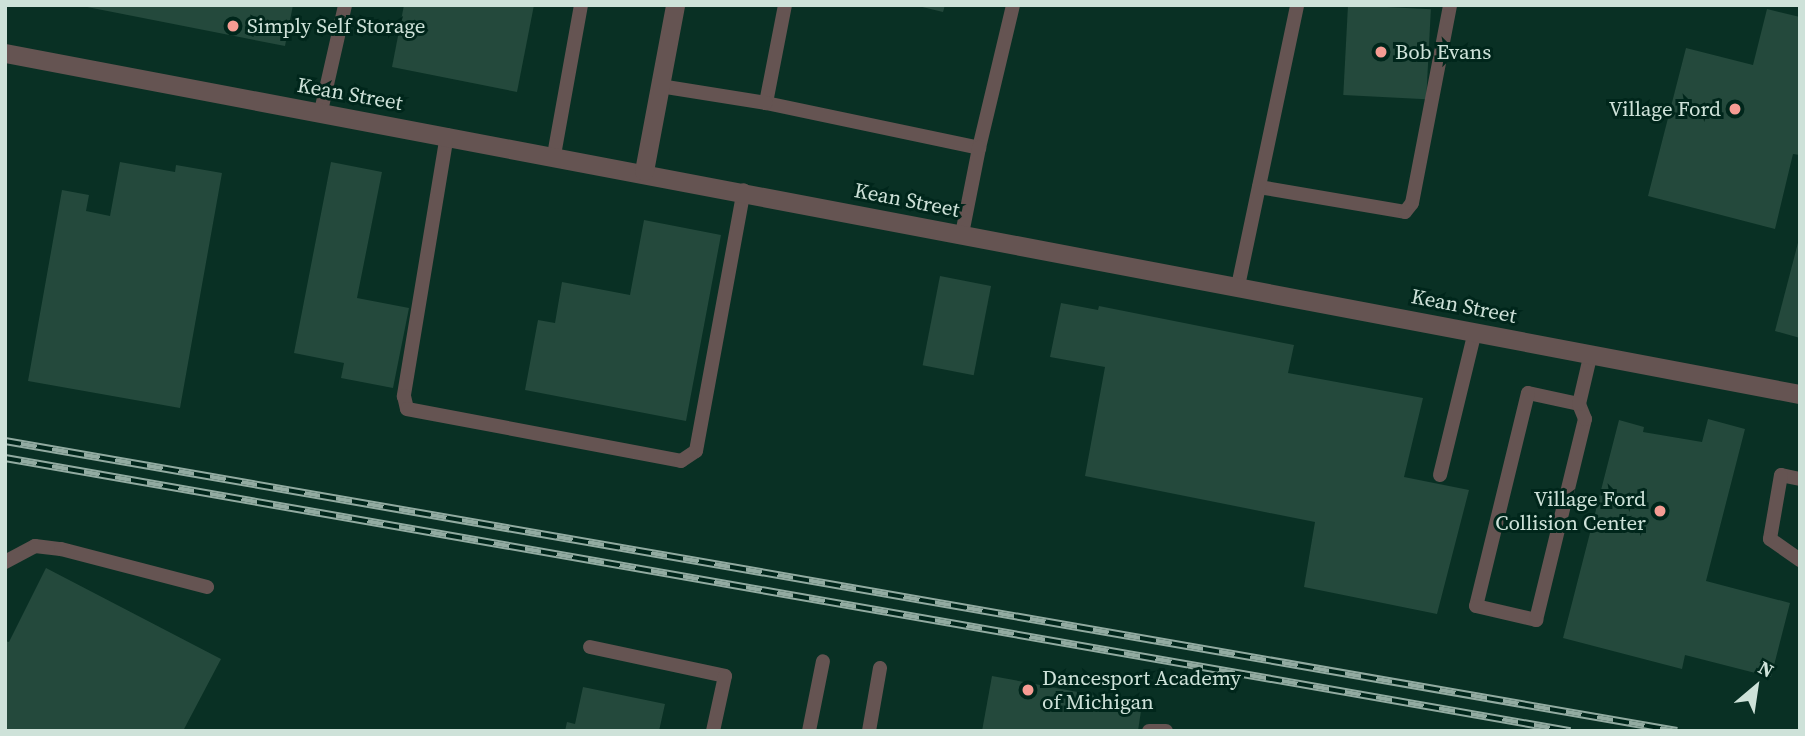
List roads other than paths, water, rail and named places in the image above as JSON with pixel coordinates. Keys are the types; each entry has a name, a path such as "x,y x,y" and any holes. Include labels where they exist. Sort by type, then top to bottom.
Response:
{"street":[{"path":"644,171 674,5"},
{"name":"Kean Street","path":"5,53 644,171 1800,394"}],"lane":[{"path":"321,111 345,5"},
{"path":"554,155 581,5"},
{"path":"766,103 785,5"},
{"path":"962,234 979,148 1013,5"},
{"path":"1238,286 1297,5"},
{"path":"1259,187 1405,212 1412,203 1450,5"},
{"path":"660,86 766,103 979,148"},
{"path":"447,135 404,396 407,409 681,461 696,451 744,190"},
{"path":"1440,475 1475,331"},
{"path":"1579,404 1528,393 1476,606 1536,620 1585,419 1579,404 1591,353"},
{"path":"1800,478 1781,475 1770,539 1800,560"},
{"path":"5,562 36,546 61,549 207,587"},
{"path":"590,648 725,676 713,731"},
{"path":"809,731 823,661"},
{"path":"869,731 880,668"},
{"path":"1149,731 1167,731"}],"railway":[{"path":"5,441 1677,731"},
{"path":"5,458 1570,731"}],"place":[{"name":"Simply Self Storage","path":"233,26"},
{"name":"Bob Evans","path":"1381,52"},
{"name":"Village Ford","path":"1735,109"},
{"name":"Village Ford Collision Center","path":"1660,511"},
{"name":"Dancesport Academy of Michigan","path":"1028,690"}]}
